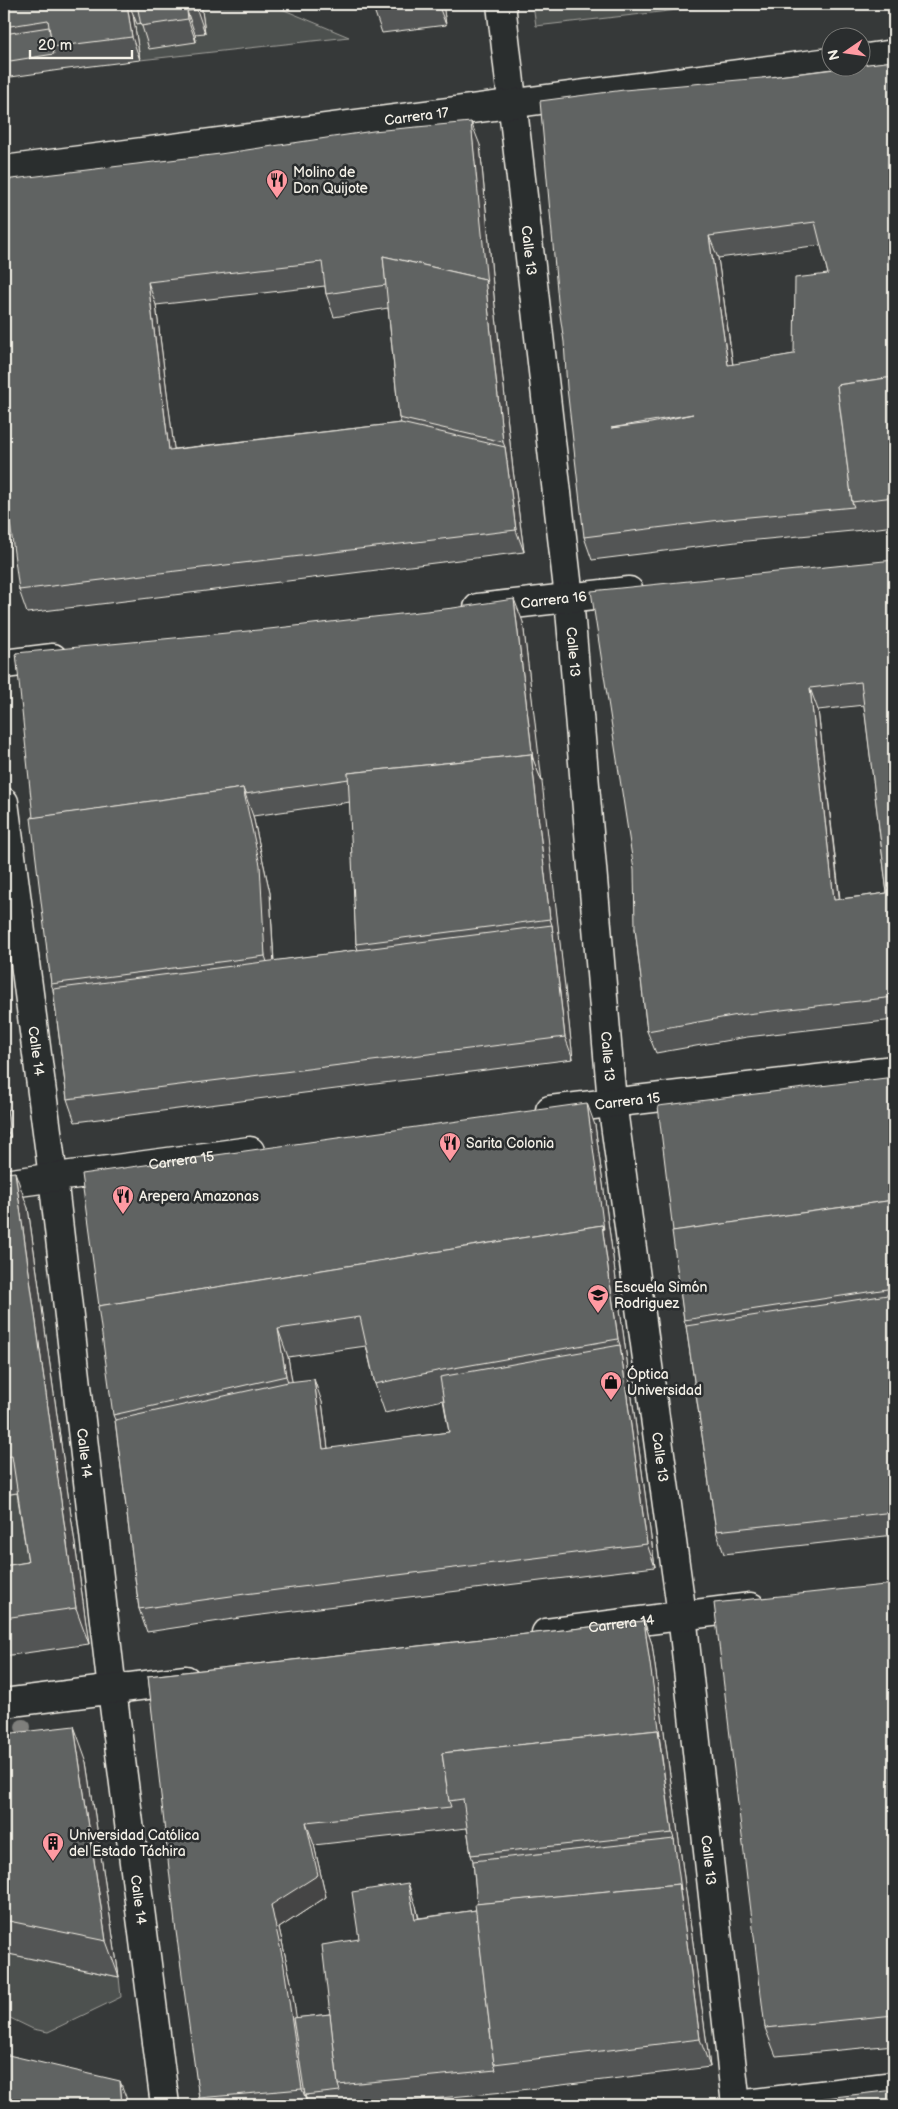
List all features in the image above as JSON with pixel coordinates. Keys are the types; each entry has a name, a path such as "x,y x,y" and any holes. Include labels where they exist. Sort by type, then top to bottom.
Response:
{"street":[{"name":"Calle 13","path":"501,4 569,598 612,1102 682,1615 737,2105"},
{"path":"870,57 894,54"},
{"name":"Carrera 17","path":"4,170 820,63"},
{"name":"Carrera 16","path":"450,612 658,588"},
{"path":"4,664 73,656"},
{"name":"Calle 14","path":"4,802 53,1177 112,1690 165,2105"},
{"name":"Carrera 15","path":"524,1114 612,1102 894,1070"},
{"name":"Carrera 15","path":"4,1184 278,1147"},
{"name":"Carrera 14","path":"525,1636 778,1604"},
{"path":"4,1703 210,1677"},
{"path":"737,2105 894,2086"}],"shaded area":[{"path":"131,4 270,4 349,37 140,60"},
{"path":"533,4 731,4 536,26"},
{"path":"25,1492 41,1598 4,1604 4,1495"},
{"path":"4,1953 119,1977 121,1997 48,2032 33,2029 4,2015"}],"building":[{"path":"4,4 127,4 132,37 52,47 48,20 4,27"},
{"path":"137,4 196,4 197,10 187,11 188,19 141,26"},
{"path":"49,27 54,54 4,62 4,34"},
{"path":"894,61 894,377 837,385 854,507 728,519 584,537 558,301 540,101 624,90 820,71 820,78 870,78 870,64","holes":["815,222 828,274 795,278 794,354 728,365 709,236","693,414 651,423 611,428"]},
{"path":"471,122 487,284 485,279 383,256 386,285 326,294 322,262 148,282 169,450 401,423 505,447 516,530 19,590 4,478 4,180 220,154 373,131"},
{"path":"383,256 485,279 503,442 399,418"},
{"path":"894,377 894,497 852,502 837,385"},
{"path":"894,560 894,997 738,1015 647,1031 635,928 634,870 591,591","holes":["861,682 887,893 834,900 810,688"]},
{"path":"514,599 533,760 531,754 348,773 349,779 245,794 243,788 33,818 16,653 269,629 453,608"},
{"path":"531,754 550,919 356,944 348,773"},
{"path":"243,788 260,865 265,956 51,984 31,818"},
{"path":"552,925 565,1037 67,1099 53,989"},
{"path":"894,1077 894,1200 673,1231 658,1106"},
{"path":"587,1103 604,1230 602,1225 99,1306 81,1174"},
{"path":"15,1172 76,1608 4,1618 4,1566 28,1562 12,1456 4,1457 4,1173"},
{"path":"894,1200 894,1288 684,1320 672,1231"},
{"path":"602,1225 618,1339 375,1384 360,1317 278,1329 286,1376 113,1415 98,1306"},
{"path":"894,1294 894,1512 716,1531 686,1326"},
{"path":"620,1345 647,1544 139,1609 115,1420 288,1382 314,1379 323,1449 449,1432 440,1377"},
{"path":"894,1584 894,2015 765,2028 714,1603"},
{"path":"644,1621 660,1735 658,1730 442,1753 451,1807 306,1822 318,1875 271,1905 283,1960 302,2089 199,2098 175,1924 148,1676"},
{"name":"Universidad Católica del Estado Táchira","path":"74,1726 106,1941 4,1920 4,1734"},
{"path":"658,1730 672,1833 471,1855 463,1799 449,1801 442,1753"},
{"path":"674,1839 681,1890 679,1884 477,1904 473,1861"},
{"path":"408,1883 415,1919 476,1910 496,2070 338,2085 322,1945 359,1939 352,1892"},
{"path":"679,1884 700,2039 494,2064 475,1904"},
{"path":"330,2014 340,2091 305,2095 293,2018"},
{"path":"4,2054 120,2081 122,2105 4,2105"},
{"path":"894,2090 894,2105 775,2104"}],"place":[{"name":"Molino de Don Quijote","path":"277,199"},
{"name":"Sarita Colonia","path":"450,1162"},
{"name":"Arepera Amazonas","path":"123,1215"},
{"name":"Escuela Simón Rodriguez","path":"598,1314"},
{"name":"Óptica Universidad","path":"611,1401"},
{"name":"Universidad Católica del Estado Táchira","path":"53,1862"}]}
